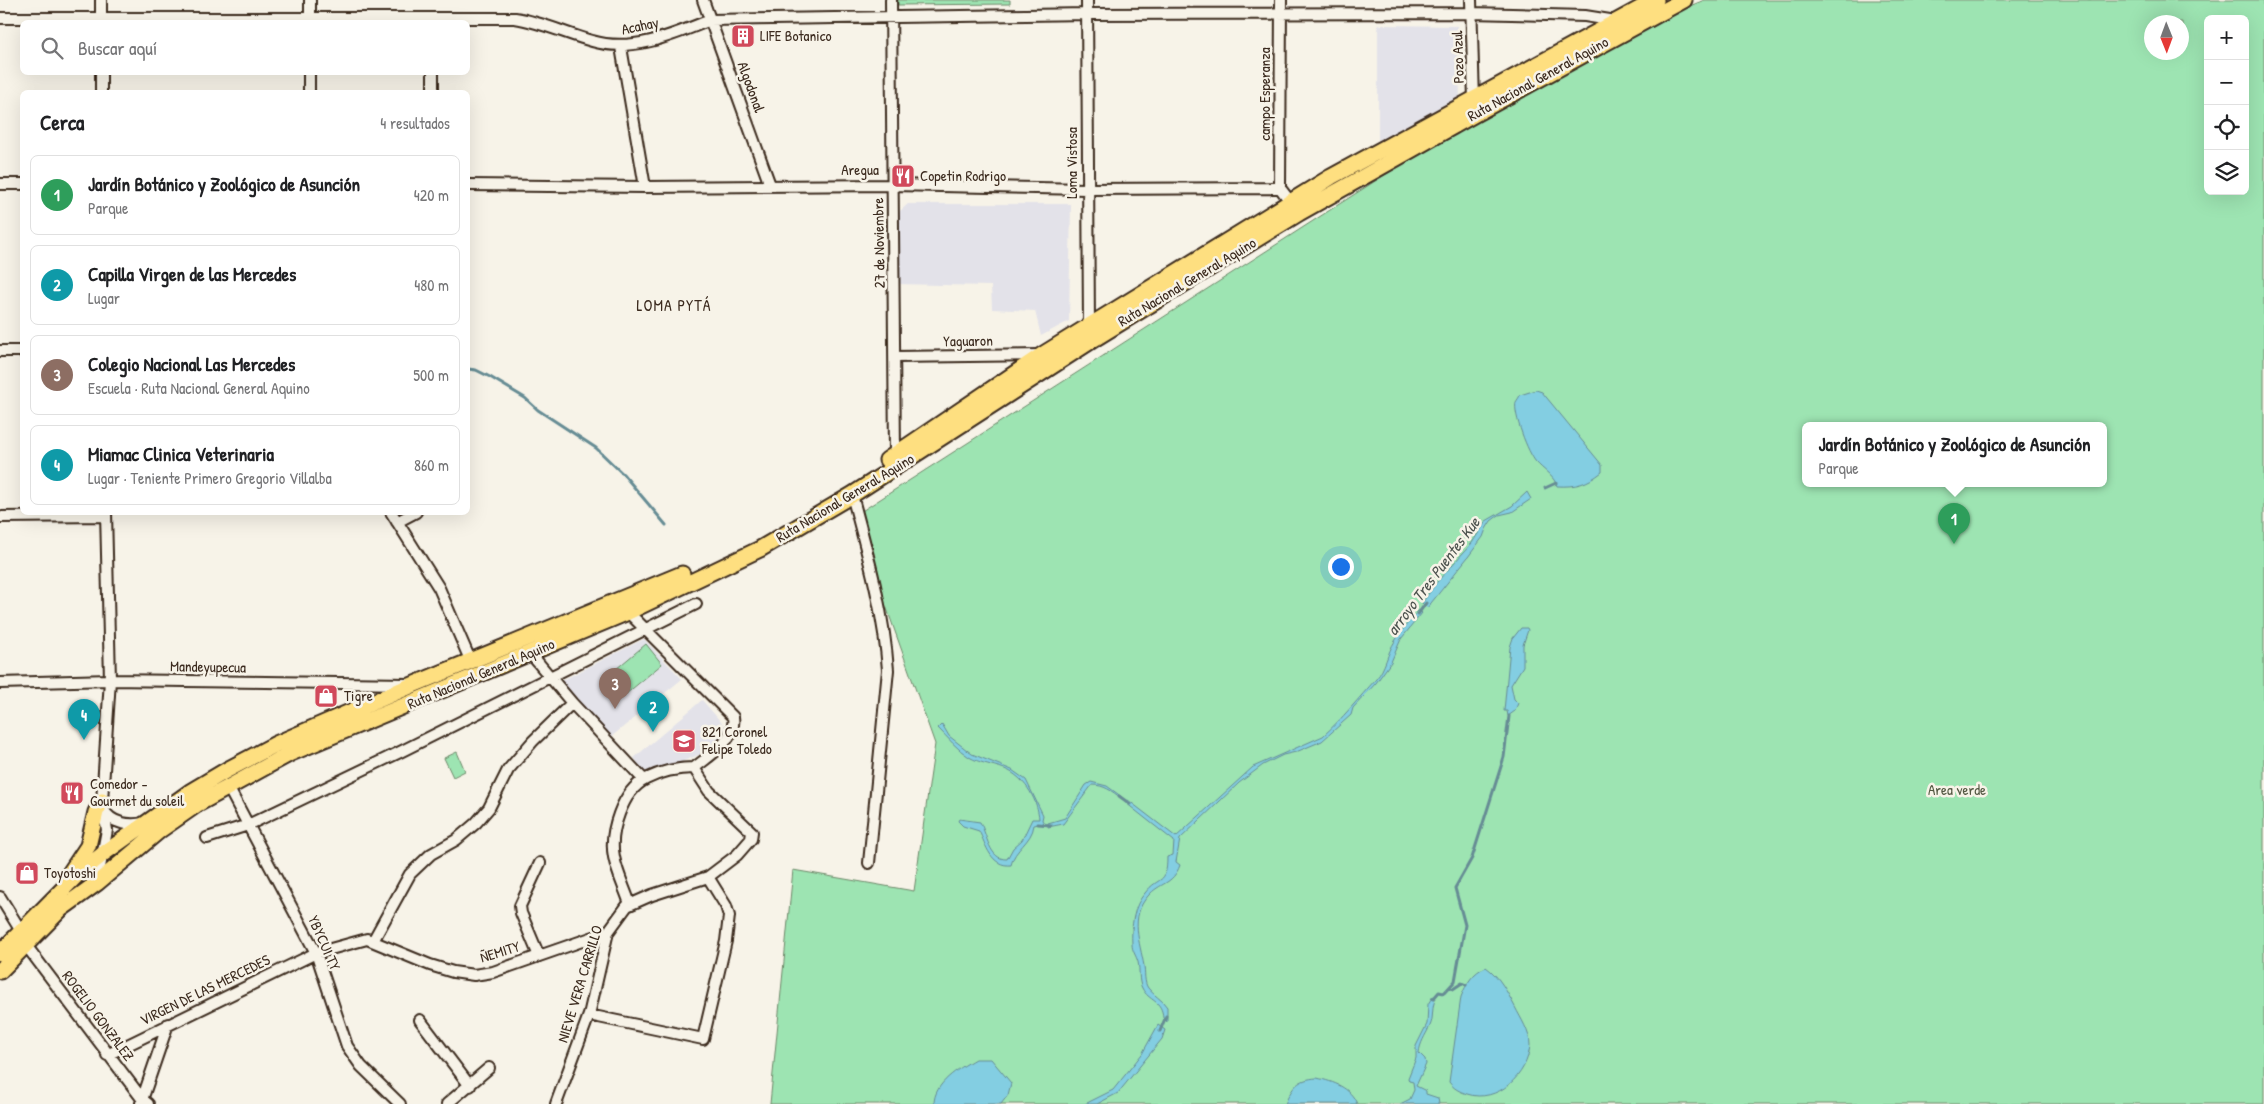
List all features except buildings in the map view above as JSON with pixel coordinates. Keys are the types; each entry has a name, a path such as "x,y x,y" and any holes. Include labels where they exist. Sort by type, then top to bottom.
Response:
{"highway":[{"name":"Ruta Nacional General Aquino","path":"0,953 97,883 160,830 196,805 291,753 628,612 760,549 852,495 1094,339 1294,207 1331,177 1656,0"},
{"name":"Ruta Nacional General Aquino","path":"0,971 50,902 103,854 190,792 227,770 276,744 415,684 597,611 716,559 792,520 895,455 1042,355 1088,327 1294,207 1483,109 1684,0"},
{"path":"102,802 100,830 103,854 110,859 122,861"},
{"path":"50,902 88,846 96,812 102,802"}],"street":[{"path":"100,20 101,0"},
{"path":"310,0 310,20"},
{"name":"Algodonal","path":"702,0 770,185"},
{"name":"27 de Noviembre","path":"891,0 895,455"},
{"name":"Loma Vistosa","path":"1087,0 1088,327"},
{"name":"campo Esperanza","path":"1280,188 1281,0"},
{"name":"Pozo Azul","path":"1471,0 1474,100"},
{"name":"Acahay","path":"461,20 515,18 532,20 592,42 621,47 668,36 710,20 1087,14 1471,13 1585,16 1616,21"},
{"name":"Acahay","path":"0,18 100,20"},
{"path":"621,47 645,187"},
{"path":"101,75 101,90"},
{"path":"309,75 309,90"},
{"path":"433,75 433,90"},
{"path":"0,184 20,184"},
{"name":"Aregua","path":"470,185 645,187 893,185 1087,189 1280,188"},
{"path":"1280,188 1294,207"},
{"path":"0,351 20,351"},
{"name":"Yaguaron","path":"895,357 1042,355"},
{"path":"852,495 868,556 888,670 869,863"},
{"path":"0,517 71,515"},
{"path":"106,515 110,680 102,802 105,813 122,823 132,825 150,822"},
{"path":"394,515 439,588 471,662"},
{"path":"397,522 410,515"},
{"path":"207,838 248,825 550,678 645,628 696,604"},
{"path":"628,612 733,717 734,724 731,732 719,748 694,768 681,768 644,780 632,792 620,811 613,832 614,856 630,904 708,877 737,855 751,840 752,832 709,791 694,768"},
{"path":"530,654 572,703 644,780"},
{"name":"Mandeyupecua","path":"0,683 110,680 415,684"},
{"path":"373,941 410,874 431,854 456,840 476,823 489,808 508,770 533,741 572,703"},
{"name":"YBYCUI TY","path":"228,787 316,953 347,1046 361,1066 400,1104"},
{"path":"97,883 98,868 103,854"},
{"path":"539,956 520,913 520,906 540,863"},
{"path":"589,1015 703,1039 726,941 729,916 726,906 708,877"},
{"name":"ROGELIO GONZALEZ","path":"0,897 23,938 144,1103"},
{"name":"NIEVE VERA CARRILLO","path":"556,1104 589,1015 608,932 630,904"},
{"name":"ÑEMITY","path":"373,941 430,965 453,972 474,975 493,972 608,932"},
{"name":"VIRGEN DE LAS MERCEDES","path":"107,1055 316,953 367,939 373,941"},
{"path":"420,1020 470,1086"},
{"path":"144,1103 168,1024"},
{"path":"447,1104 489,1068"}],"shaded area":[{"path":"1378,25 1458,26 1460,102 1378,147"},
{"path":"908,204 1071,204 1069,321 1041,336 1035,311 992,309 991,286 894,284 900,211"},
{"path":"644,639 682,679 611,737 559,682"},
{"name":"821 Coronel Felipe Toledo","path":"702,700 728,730 703,753 652,774 643,770 634,758"}],"green space":[{"path":"898,0 1010,0 1010,4 898,5"},
{"name":"Area verde","path":"1704,0 2264,0 2264,1104 770,1104 793,870 914,891 935,744 854,516 1383,176 1438,143 1458,134 1466,126 1480,121 1534,91 1543,83 1551,81 1672,15"},
{"path":"646,644 662,664 626,694 610,674"},
{"path":"457,752 465,771 453,777 444,758"}],"water":[{"path":"1536,390 1542,392 1602,465 1602,472 1581,484 1557,486 1551,476 1536,462 1529,451 1522,433 1516,402 1520,395"},
{"path":"1527,492 1531,499 1512,512 1499,515 1491,521 1483,537 1427,608 1422,603 1436,583 1472,543 1486,521 1512,506"},
{"path":"1419,610 1422,613 1401,639 1391,662 1376,683 1353,708 1351,715 1322,741 1296,752 1283,755 1263,765 1239,783 1180,839 1176,862 1180,865 1177,871 1170,880 1148,896 1142,904 1137,921 1138,939 1146,983 1150,990 1167,1007 1167,1022 1163,1018 1158,1004 1145,993 1141,985 1138,962 1132,946 1132,931 1135,910 1141,898 1150,887 1164,876 1167,857 1173,855 1174,841 1126,803 1128,800 1176,837 1253,767 1323,736 1379,675 1392,646"},
{"path":"1521,628 1527,628 1528,630 1523,645 1523,666 1511,685 1514,699 1518,703 1515,711 1508,716 1507,711 1504,711 1510,647 1513,638"},
{"path":"942,724 949,736 972,754 1012,770 1026,780 1043,815 1042,820 1044,823 1034,825 1033,831 1016,854 1011,865 1004,865 994,859 979,831 963,826 958,821 959,819 980,822 992,851 1001,858 1007,859 1013,848 1022,840 1032,819 1039,819 1034,798 1026,785 1009,771 984,763 965,754 938,728"},
{"path":"1091,782 1107,786 1122,797 1104,787 1092,785 1063,824 1048,827 1048,823 1065,818 1086,785"},
{"path":"1486,967 1495,975 1506,990 1525,1026 1530,1045 1524,1067 1509,1084 1500,1091 1478,1096 1459,1091 1449,1082 1461,997 1470,979"},
{"path":"1433,996 1436,998 1431,1023 1419,1053 1425,1059 1426,1064 1416,1086 1426,1091 1426,1094 1438,1098 1439,1104 1400,1104 1410,1099 1414,1090 1413,1082 1409,1081 1408,1078 1416,1058 1416,1046 1427,1024 1428,1004"},
{"path":"1158,1025 1165,1030 1162,1039 1118,1093 1097,1104 1085,1104 1113,1090 1142,1054"},
{"path":"975,1059 991,1059 1011,1083 1008,1095 1001,1104 934,1104 935,1096 942,1083"},
{"path":"1317,1078 1346,1089 1357,1104 1285,1104 1296,1085 1305,1080"}],"waterway":[{"path":"470,369 490,377 525,398 538,410 596,448 623,474 666,525"},
{"name":"arroyo Tres Puentes Kue","path":"1545,488 1556,483"},
{"name":"arroyo Tres Puentes Kue","path":"1418,614 1426,603"},
{"path":"1433,999 1439,992 1444,993 1455,981 1465,925 1455,888 1472,858 1504,757 1509,716"},
{"path":"1119,796 1130,804"},
{"path":"1038,824 1051,825"},
{"path":"1450,987 1453,989 1462,983 1466,985"},
{"name":"arroyo Tres Puentes Kue","path":"1160,1031 1166,1016"}],"place":[{"name":"LIFE Botanico","path":"743,36"},
{"name":"Copetin Rodrigo","path":"903,176"},
{"name":"Jardín Botánico y Zoológico de Asunción","path":"1954,544"},
{"name":"Tigre","path":"326,696"},
{"name":"Colegio Nacional Las Mercedes","path":"615,709"},
{"name":"Capilla Virgen de las Mercedes","path":"653,732"},
{"name":"Miamac Clinica Veterinaria","path":"84,740"},
{"name":"821 Coronel Felipe Toledo","path":"684,741"},
{"name":"Comedor - Gourmet du soleil","path":"72,793"},
{"name":"Toyotoshi","path":"27,873"}],"district":[{"name":"LOMA PYTÁ","path":"674,305"}]}
